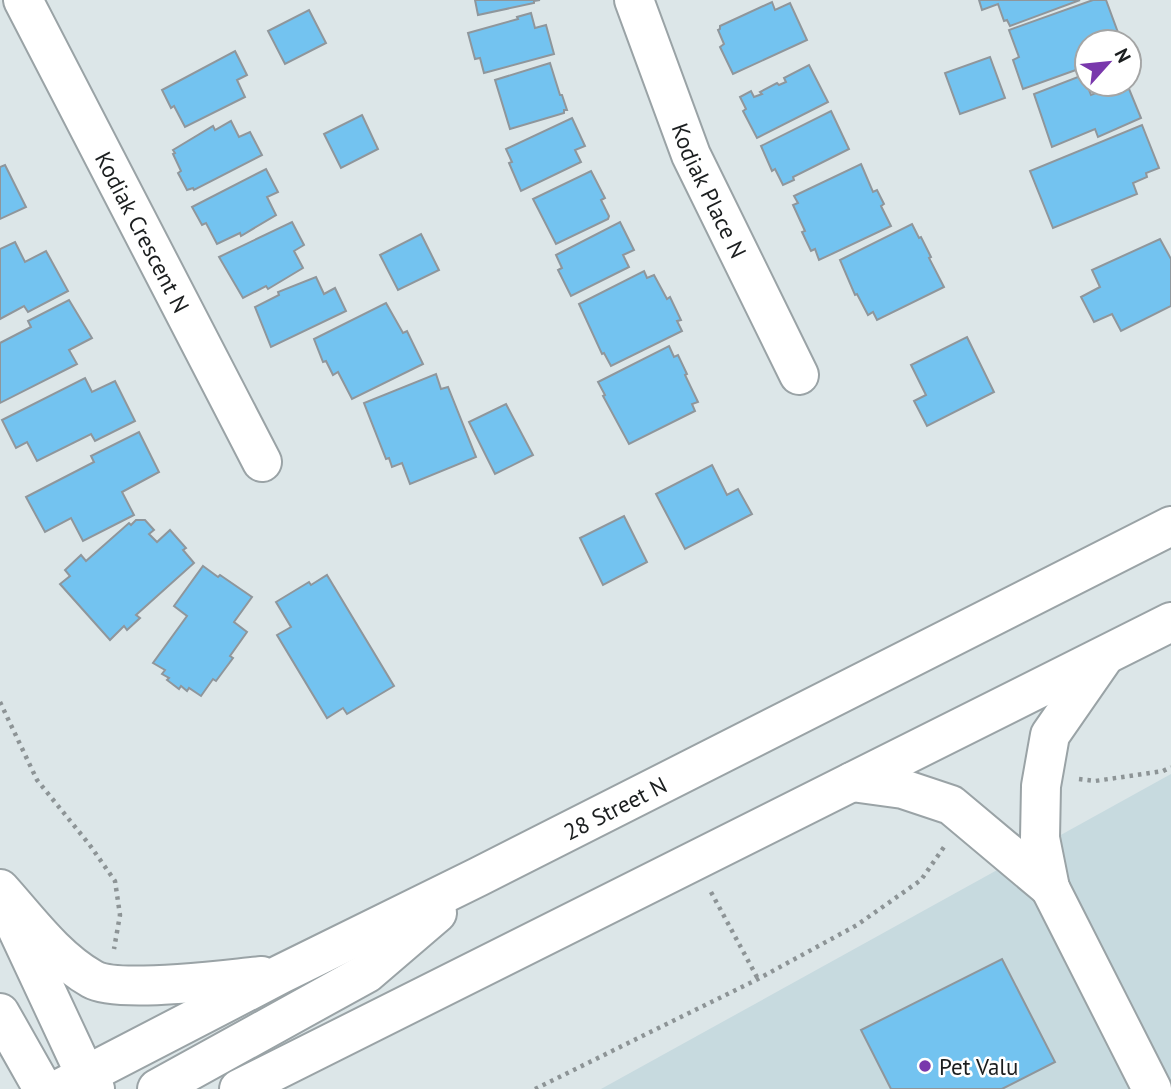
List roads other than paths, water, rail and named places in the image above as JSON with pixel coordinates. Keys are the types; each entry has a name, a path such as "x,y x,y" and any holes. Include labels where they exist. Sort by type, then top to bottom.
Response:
{"main road":[{"name":"Kodiak Crescent N","path":"23,0 261,462"},
{"name":"Kodiak Place N","path":"634,0 691,155 799,375"},
{"name":"28 Street N","path":"78,1085 281,974 1171,526"},
{"path":"239,1089 1171,622"},
{"path":"1105,655 1050,735 1041,786 1040,838 1050,888 1141,1085"},
{"path":"852,782 903,789 951,805 1050,888"},
{"path":"157,1089 367,973 478,877"},
{"path":"0,890 55,951 93,980 133,986 281,974"},
{"path":"0,890 78,1085"},
{"path":"0,1013 43,1089"},
{"path":"268,1089 296,1060"}],"place":[{"name":"Pet Valu","path":"925,1066"}]}
